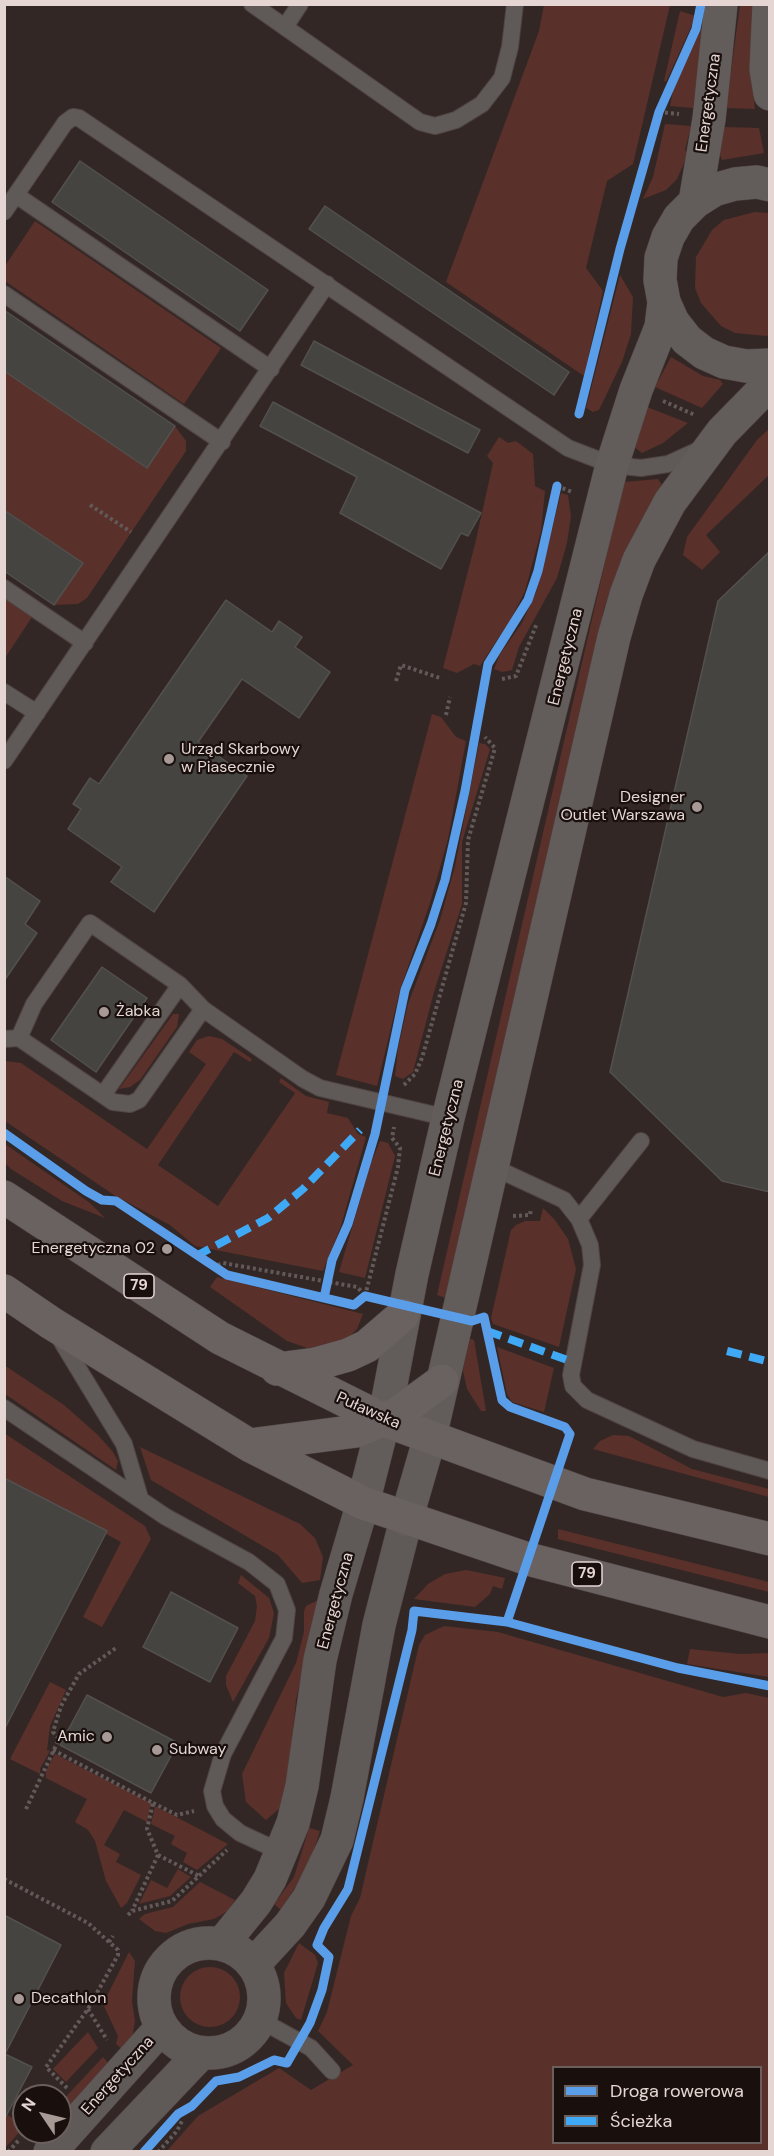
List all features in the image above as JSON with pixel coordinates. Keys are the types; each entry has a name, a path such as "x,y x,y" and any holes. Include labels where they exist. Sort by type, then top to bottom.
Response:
{"main road":[{"name":"Puławska","path":"4,1197 169,1306 277,1369 384,1420 585,1494 770,1539"},
{"name":"79","path":"4,1291 51,1323 249,1444 363,1503 406,1520 528,1559 770,1622"},
{"path":"277,1369 316,1364 348,1355 367,1346 403,1315"},
{"path":"249,1444 357,1431 398,1413 442,1381"}],"street":[{"name":"Energetyczna","path":"695,202 709,119 722,4"},
{"path":"768,4 766,69 770,94"},
{"name":"Energetyczna","path":"770,184 735,184 714,190 695,202 679,218 664,248 660,280 664,302 673,322 687,340 704,353 724,362 746,366 770,364"},
{"name":"Energetyczna","path":"222,1944 256,1902 283,1853 302,1786 320,1660 384,1420 403,1315 448,1118 612,465 636,390 661,327 664,302"},
{"path":"253,1965 290,1925 309,1898 337,1840 379,1625 430,1437 617,627 639,560 670,502 718,437 770,383"},
{"path":"202,1943 222,1944 239,1952 253,1965 262,1982 264,2001 260,2020 250,2035 236,2046 219,2053 201,2053 185,2048 172,2039 162,2027 155,2011 154,1993 158,1976 168,1961 184,1949 202,1943"},
{"name":"Energetyczna","path":"50,2151 162,2027"},
{"path":"107,2151 201,2053"}],"lane":[{"path":"252,4 420,122 435,126 456,120 482,104 502,78 510,46 515,4"},
{"path":"285,27 300,4"},
{"path":"4,212 65,123 73,117 79,118 568,448 612,465 641,468 668,464 718,437"},
{"path":"16,195 271,369"},
{"path":"4,761 327,284"},
{"path":"4,294 222,442"},
{"path":"4,588 85,643"},
{"path":"4,692 37,714"},
{"path":"203,1009 139,1100 130,1104 103,1095 12,1039 90,923 180,985 203,1009 303,1079 320,1088 448,1118"},
{"path":"103,1095 180,985"},
{"path":"579,1219 641,1142"},
{"path":"493,1167 559,1197 579,1219 590,1245 592,1265 571,1375 573,1386 587,1400 693,1449 770,1471"},
{"path":"51,1323 120,1437 140,1498"},
{"path":"4,1408 173,1521 265,1573 277,1584 287,1610 285,1631 277,1653 223,1754 215,1773 213,1791 215,1806 223,1819 240,1833 283,1853"},
{"path":"260,2020 311,2048 332,2071"}],"path":[{"path":"636,390 695,414 718,437"},
{"path":"90,505 137,536"},
{"path":"396,681 401,664 440,678"},
{"path":"446,715 450,697"},
{"path":"403,1091 404,1084 415,1074 422,1058 466,903 468,840 495,748 485,737"},
{"path":"354,1305 369,1296 398,1167 400,1148 392,1138 396,1119"},
{"path":"212,1267 223,1263 326,1286 357,1287 369,1296"},
{"path":"212,1267 227,1275"},
{"path":"326,1286 330,1271"},
{"path":"26,1809 59,1739 53,1732 56,1718 79,1674 116,1648"},
{"path":"53,1750 177,1815 215,1806"},
{"path":"153,1803 147,1829 158,1855 199,1876"},
{"path":"132,1911 172,1901 230,1847 240,1833"},
{"path":"128,1915 158,1855"},
{"path":"4,1879 88,1923 118,1953 88,2009 46,2067 63,2084"},
{"path":"109,1942 113,1936"},
{"path":"88,2009 106,2035 107,2046"},
{"path":"151,2144 178,2114 182,2122 177,2131 158,2151"}],"shaded area":[{"path":"544,5 670,5 633,164 607,181 586,268 603,291 584,376 446,282 539,31"},
{"path":"740,5 752,5 751,78 755,109 726,108"},
{"path":"680,11 696,16 666,82 664,81"},
{"path":"703,25 693,108 670,106 673,90"},
{"path":"665,124 691,126 685,150 688,154 677,179 666,190 643,199 653,177"},
{"path":"724,127 759,128 764,153 722,160 720,155"},
{"path":"755,212 769,213 770,335 766,336 735,333 721,326 701,303 695,288 696,257 712,230 724,220"},
{"path":"35,221 221,348 184,404 5,281 5,266"},
{"path":"620,275 633,297 631,334 622,362 599,410 593,412 586,408"},
{"path":"671,357 703,376 720,380 723,384 702,408 655,387"},
{"path":"4,371 147,468 175,426 186,441 186,451 87,598 78,604 54,605 82,563 5,510"},
{"path":"647,407 688,423 663,443 642,453 634,447"},
{"path":"769,429 769,475 706,535 720,552 702,570 683,555 687,537 757,440"},
{"path":"499,437 508,443 516,441 533,454 535,486 545,491 541,531 525,591 511,619 480,666 474,664 457,673 443,668 493,463 487,456"},
{"path":"658,479 662,485 623,555 604,609 446,1298 437,1295 623,484"},
{"path":"561,493 568,495 571,516 567,543 557,578 519,647 512,670 502,672 494,669 500,654 522,623 536,592"},
{"path":"5,598 32,617 5,658"},
{"path":"432,714 441,717 456,737 466,741 448,839 430,903 400,990 377,1086 336,1075"},
{"path":"479,743 485,744 490,749 462,842 462,904 434,992 413,1072 403,1079 395,1076 398,1048 408,1004 440,920 455,866"},
{"path":"173,1014 179,1014 177,1027 140,1080 130,1087 119,1089"},
{"path":"209,1036 222,1039 252,1059 250,1062 234,1052 158,1165 218,1206 295,1093 279,1082 281,1078 306,1096 329,1102 327,1113 348,1118 358,1134 366,1137 341,1226 323,1271 195,1246 170,1225 114,1195 5,1121 5,1061 21,1063 147,1149 206,1064 189,1052 197,1040"},
{"path":"380,1141 388,1143 395,1156 365,1278 339,1272 371,1163"},
{"path":"5,1144 90,1203 105,1218 62,1201 11,1169 5,1163"},
{"path":"543,1208 555,1220 568,1239 576,1269 559,1347 493,1324 491,1318 511,1230 525,1221 540,1221"},
{"path":"217,1277 363,1314 357,1329 348,1338 310,1349 287,1341 210,1287"},
{"path":"468,1338 474,1340 486,1411 481,1411 467,1389 463,1371"},
{"path":"497,1347 554,1368 544,1412 512,1402 507,1394"},
{"path":"4,1365 64,1405 98,1435 118,1461 116,1470 5,1394"},
{"path":"4,1433 145,1526 151,1539 102,1627 83,1617 121,1542 5,1479"},
{"path":"613,1435 629,1436 692,1469 769,1489 769,1497 593,1449 600,1441"},
{"path":"140,1447 300,1524 315,1538 323,1557 320,1580 302,1583 278,1555 151,1480"},
{"path":"558,1529 769,1582 769,1592 558,1539"},
{"path":"466,1570 505,1578 502,1589 493,1586 490,1594 475,1607 414,1599 428,1584 445,1574"},
{"path":"241,1575 269,1598 274,1613 269,1638 233,1702 226,1685 226,1676 255,1621 257,1606 255,1596 238,1583"},
{"path":"318,1600 296,1700 290,1762 282,1799 279,1809 266,1820 246,1802 242,1774 296,1663 304,1632 306,1606"},
{"path":"444,1626 498,1632 723,1697 746,1693 769,1698 769,2151 166,2152 198,2116 279,2068 311,2090 353,2065 318,2031 327,2012 351,1916 360,1898 419,1645 425,1635"},
{"path":"690,1649 740,1654 769,1653 769,1677 687,1664"},
{"path":"50,1682 66,1690 50,1726 47,1750 50,1751 40,1769 40,1774 10,1759"},
{"path":"55,1754 151,1803 147,1822 124,1810 104,1845 120,1854 116,1862 141,1875 127,1903 121,1908 106,1881 95,1841 88,1830 75,1822 87,1799 46,1778 46,1771"},
{"path":"155,1806 228,1844 197,1870 183,1862 187,1853 171,1844 175,1836 151,1824"},
{"path":"309,1828 320,1831 309,1865 281,1910 274,1904 294,1877"},
{"path":"178,1869 191,1877 170,1896 139,1904 151,1880 167,1888"},
{"path":"200,1882 235,1900 228,1911 214,1919 188,1924 166,1933 155,1931 139,1919 145,1914 173,1907"},
{"path":"299,1943 315,1955 318,1963 301,2020 296,2018 286,2003 284,1973"},
{"path":"129,1952 135,1961 132,2001 135,2021 132,2039 123,2050 116,2044 118,2036 103,2004"},
{"path":"210,1967 231,1976 240,1997 231,2018 210,2027 189,2018 180,1997 189,1976"},
{"path":"88,2032 98,2048 66,2082 53,2069"},
{"path":"103,2057 109,2064 72,2103 72,2090"},
{"path":"5,2114 12,2118 12,2140 5,2148"}],"building":[{"path":"80,161 268,290 240,331 52,202"},
{"path":"325,206 569,372 554,395 309,229"},
{"path":"4,310 175,426 147,468 4,371"},
{"path":"314,341 480,430 468,453 301,365"},
{"path":"273,402 481,513 468,536 461,533 441,569 340,513 357,477 260,426"},
{"path":"4,510 83,563 54,605 4,571"},
{"path":"770,551 770,1192 722,1181 610,1072 718,601"},
{"name":"Urząd Skarbowy w Piasecznie","path":"226,600 272,632 279,621 302,637 295,647 330,672 299,718 242,679 198,742 247,776 154,912 111,882 122,867 68,829 81,809 73,804 90,778 99,784"},
{"path":"4,876 40,901 25,924 37,933 4,981"},
{"name":"Żabka","path":"102,967 147,998 96,1072 51,1040"},
{"path":"4,1478 107,1531 4,1730"},
{"path":"171,1592 238,1628 210,1682 143,1647"},
{"path":"87,1695 178,1743 151,1793 60,1745"},
{"name":"Decathlon","path":"4,1915 61,1945 5,2054 32,2067 23,2084 12,2084 12,2105 4,2120"}],"marked path":[{"path":"196,1256 268,1218 303,1189 360,1130"},
{"path":"487,1331 573,1362"},
{"path":"727,1351 770,1362"}],"cycle path":[{"path":"579,414 620,249 659,112 696,29 701,4"},
{"path":"324,1298 332,1260 348,1224 375,1134 405,990 431,924 445,880 465,791 488,664 528,600 538,571 557,486"},
{"path":"4,1133 86,1191 102,1200 116,1201 227,1275 354,1305 365,1296 472,1321 484,1317 502,1400 510,1407 565,1427 570,1434 507,1622"},
{"path":"144,2152 178,2114 192,2106 216,2081 239,2077 274,2060 287,2063 310,2023 322,1990 329,1957 317,1945 324,1928 348,1889 412,1630 414,1611 507,1622 678,1668 770,1686"}],"place":[{"name":"Urząd Skarbowy w Piasecznie","path":"169,759"},
{"name":"Designer Outlet Warszawa","path":"697,807"},
{"name":"Żabka","path":"104,1012"},
{"name":"Energetyczna 02","path":"167,1249"},
{"name":"Amic","path":"107,1737"},
{"name":"Subway","path":"157,1750"},
{"name":"Decathlon","path":"19,1999"}]}
